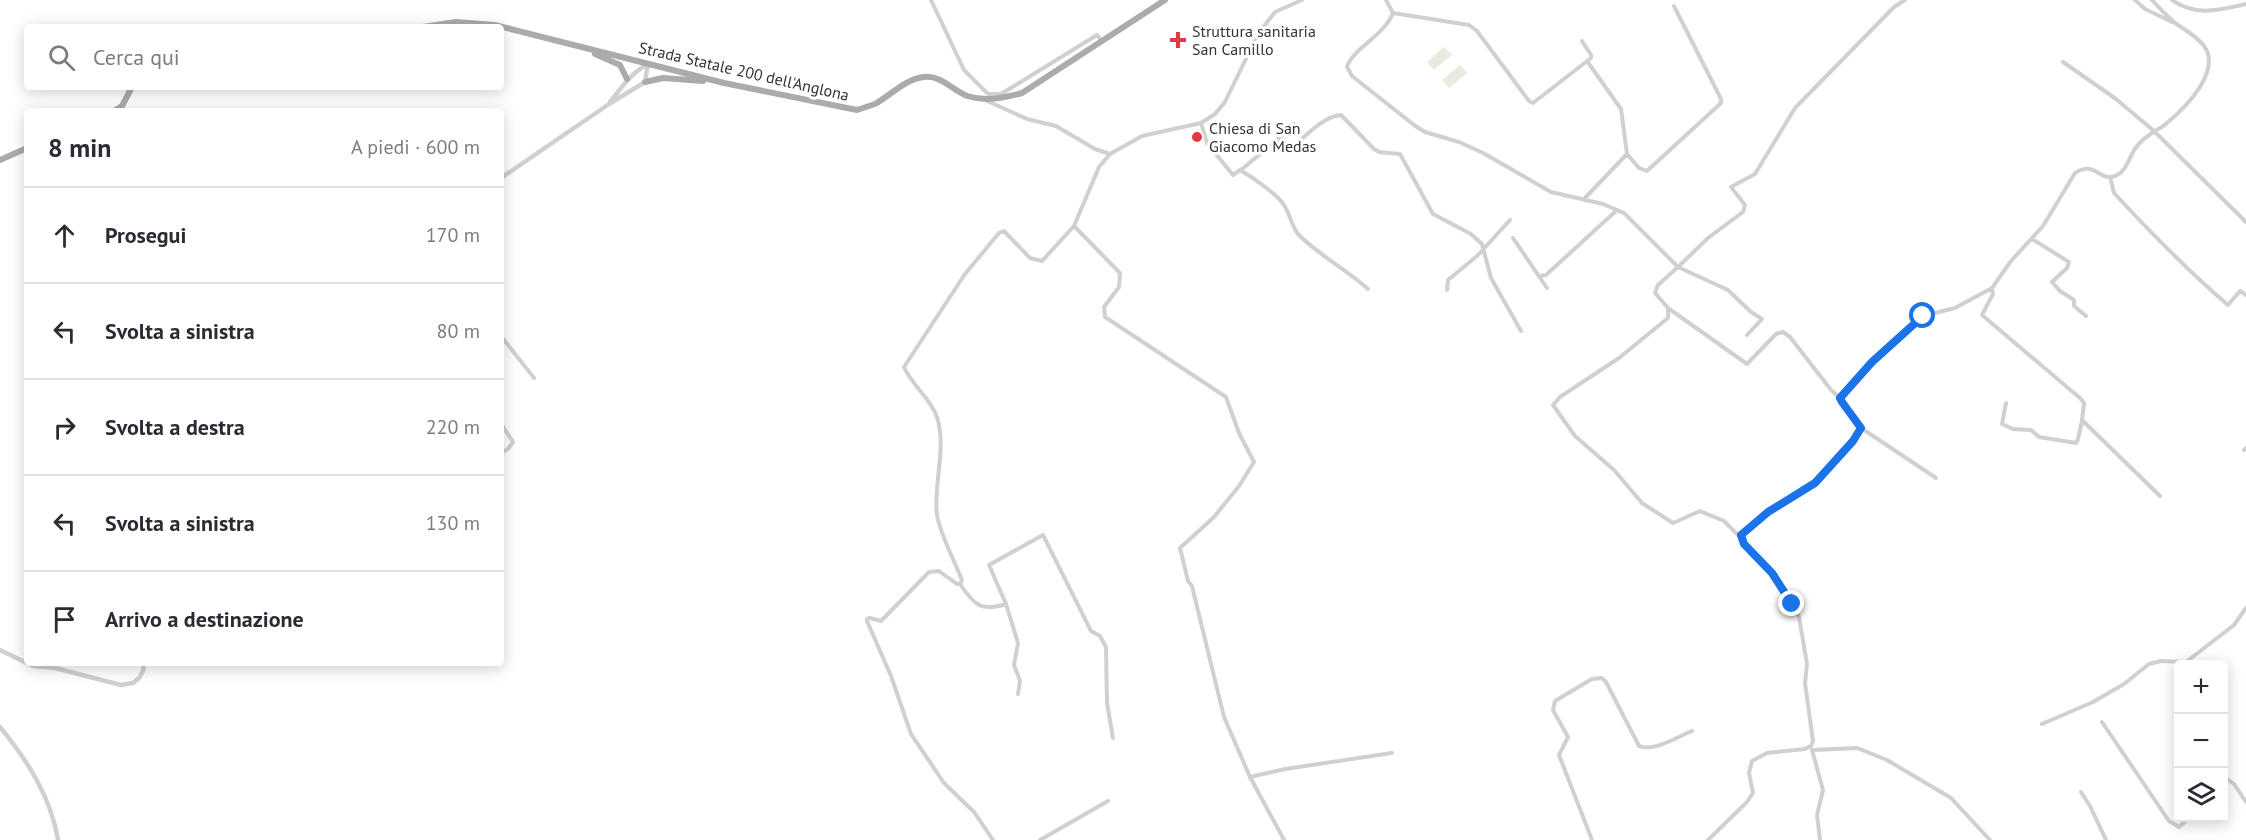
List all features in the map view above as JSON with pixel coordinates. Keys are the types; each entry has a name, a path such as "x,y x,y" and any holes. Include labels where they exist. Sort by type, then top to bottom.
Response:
{"main road":[{"name":"Strada Statale 200 dell'Anglona","path":"504,27 724,84 857,110 874,104 912,80 926,77 935,77 965,95 984,99 1001,99 1022,93 1165,0"},
{"name":"Strada Statale 200 dell'Anglona","path":"443,24 456,22 482,24"},
{"path":"578,47 620,65 627,79"},
{"path":"645,82 663,78 724,84"},
{"path":"119,108 130,90"},
{"path":"0,160 24,149"}],"street":[{"path":"931,0 964,70 988,94 1001,94 1097,35 1102,41"},
{"path":"960,584 962,580 937,515 940,445 937,419 928,399 908,376 904,367 965,274 999,233 1005,231 1030,258 1042,261 1074,226 1099,167 1110,154 1142,136 1201,123 1215,114 1225,102 1258,34 1275,12 1302,0"},
{"path":"1386,0 1393,13 1390,21 1369,43 1350,58 1347,67 1352,76 1425,132 1459,142 1483,153 1551,192 1585,198 1624,213 1678,267 1728,290 1751,312 1762,319 1747,335"},
{"path":"1905,0 1894,7 1849,51 1795,108 1755,174 1731,187 1744,206 1743,212 1708,238 1658,285 1655,293 1668,308 1747,364 1776,334 1783,332 1790,337 1831,390 1840,398 1861,428 1936,478"},
{"path":"1840,398 1872,362 1923,316 1955,308 1992,288 2011,261 2043,226 2075,173 2083,168 2091,168 2105,177 2122,172 2136,148 2154,131 2167,123 2206,79 2210,65 2205,47 2190,32 2145,9 2135,0"},
{"path":"2152,0 2175,23"},
{"path":"2172,0 2194,11 2219,10 2246,4"},
{"path":"1587,62 1621,109 1627,154 1639,168 1647,171 1720,104 1721,99 1674,6"},
{"path":"1393,13 1469,25 1477,31 1529,101 1533,103 1587,62 1591,55 1582,41"},
{"path":"2062,62 2116,99 2154,131 2246,222"},
{"path":"609,104 627,79 636,70 648,64"},
{"path":"504,176 645,82 648,64"},
{"path":"984,99 1027,120 1056,126 1095,149 1110,154"},
{"path":"1277,140 1290,149 1323,122 1335,115 1341,115 1374,149 1379,152 1400,154 1433,214 1471,234 1482,244 1491,278 1521,331"},
{"path":"1201,123 1208,143 1233,175 1294,124"},
{"path":"1585,198 1627,154"},
{"path":"1240,170 1285,205 1297,233 1314,249 1336,263 1368,289"},
{"path":"2110,177 2114,192 2206,286 2228,305 2240,291 2246,295"},
{"path":"1540,276 1546,274 1617,210"},
{"path":"1447,290 1448,280 1483,249 1510,220"},
{"path":"1074,226 1120,273 1119,287 1104,307 1105,317 1226,397 1239,433 1254,462 1239,486 1214,517 1180,548 1188,581 1192,586 1224,717 1250,777 1284,840"},
{"path":"1513,238 1547,288"},
{"path":"2032,238 2069,262 2067,268 2052,282 2054,286 2074,300 2074,306 2086,316"},
{"path":"1992,288 1993,294 1982,315 2084,403 2076,443 2039,437 2031,430 2013,429 2002,424 2006,403"},
{"path":"1668,308 1668,318 1623,356 1560,397 1553,405 1575,436 1614,470 1642,503 1673,523 1700,511 1724,521 1779,582 1799,617 1806,664 1805,683 1812,748 1823,790 1817,815 1820,840"},
{"path":"504,340 534,378"},
{"path":"2082,420 2160,496"},
{"path":"504,427 513,442 504,451"},
{"path":"1741,538 1741,535 1768,512 1815,483 1853,441 1861,428"},
{"path":"1018,694 1020,681 1014,665 1018,643 1006,604 989,566 1043,535 1091,631 1104,641 1107,702 1113,738"},
{"path":"993,840 974,812 944,783 911,734 891,676 881,658 867,619 881,621 929,572 939,571 960,584 970,598 982,607 994,608 1006,604"},
{"path":"2042,724 2093,702 2124,684 2149,664 2161,661 2186,662 2234,625 2246,608"},
{"path":"0,650 24,662"},
{"path":"33,666 56,668 121,685 133,683 139,678 144,666"},
{"path":"1592,840 1558,756 1568,737 1553,710 1555,701 1592,679 1602,678 1639,746 1646,748 1655,746 1692,731"},
{"path":"2102,722 2169,821 2179,827 2185,822"},
{"path":"0,727 27,762 41,788 55,821 58,840"},
{"path":"1708,840 1748,802 1753,793 1749,773 1752,761 1767,753 1812,748 1857,748 1887,760 1951,798 1990,840"},
{"path":"1250,777 1392,753"},
{"path":"2228,780 2234,784 2246,802"},
{"path":"2081,792 2106,840"},
{"path":"1040,840 1108,801"}],"shaded area":[{"path":"1444,47 1452,55 1434,70 1427,62"},
{"path":"1460,65 1467,73 1449,88 1442,80"}],"place":[{"name":"Struttura sanitaria San Camillo","path":"1178,40"},
{"name":"Chiesa di San Giacomo Medas","path":"1197,137"}],"route":[{"path":"1792,604 1772,573 1744,544 1741,535 1768,512 1815,483 1861,432 1859,424 1840,398 1898,336 1923,316"}]}
